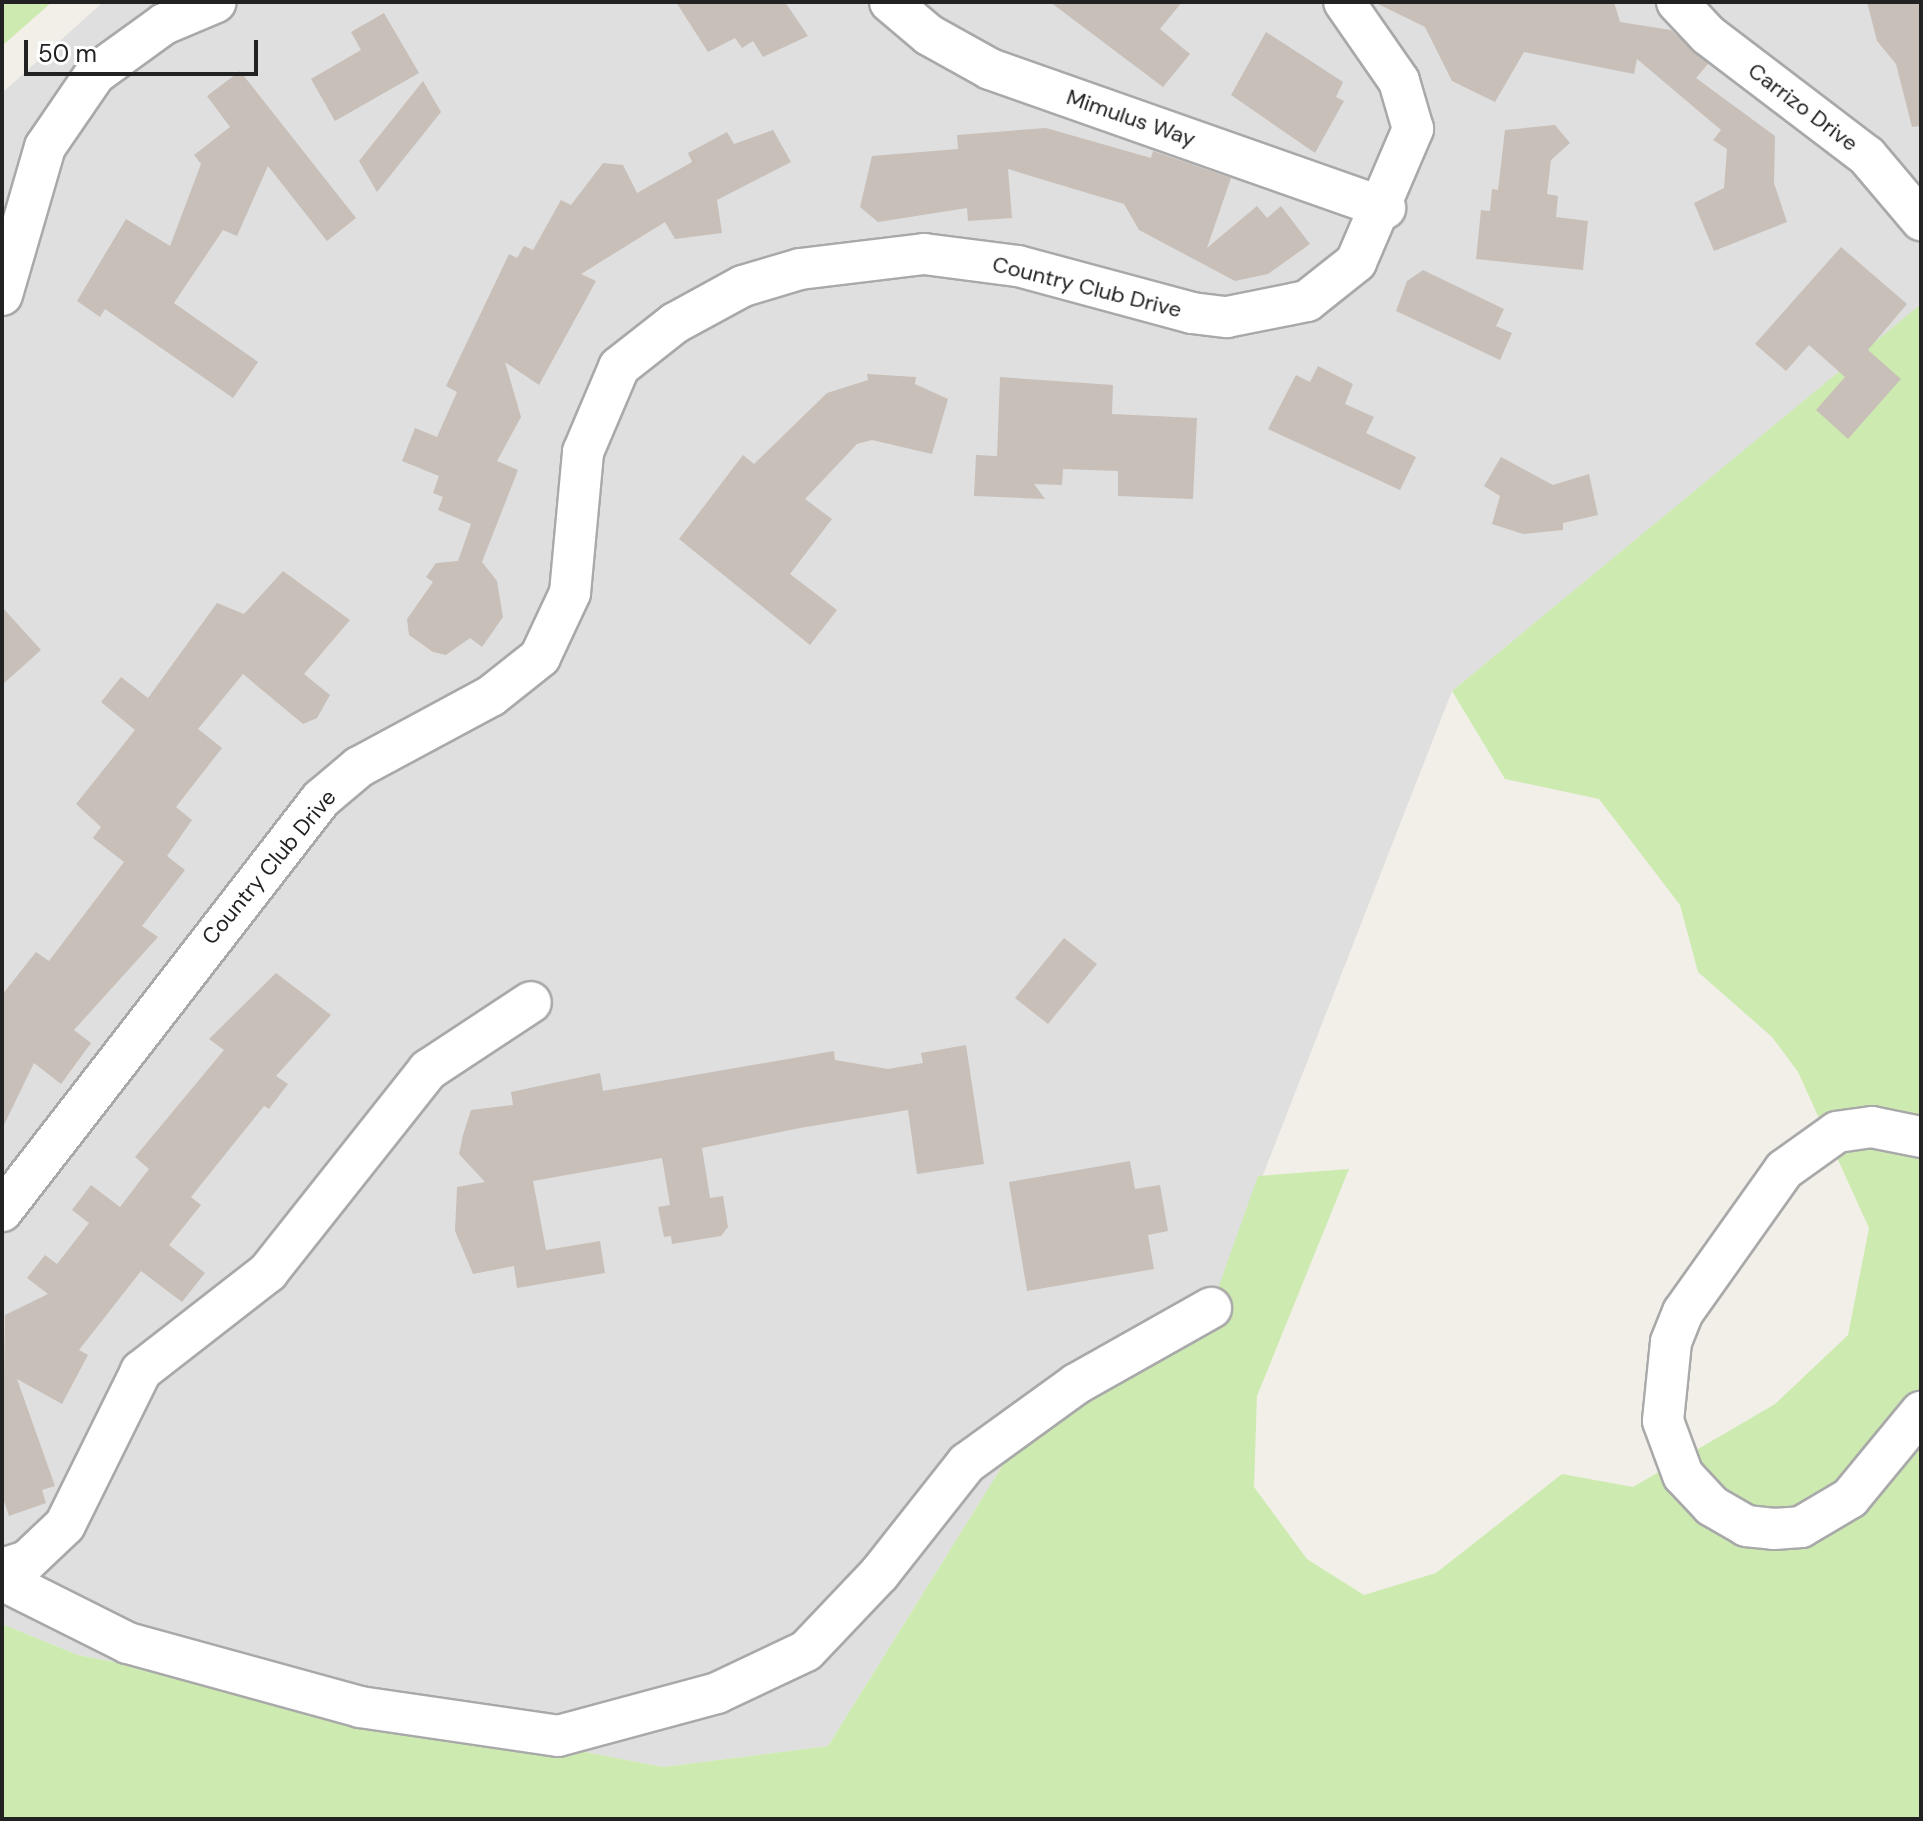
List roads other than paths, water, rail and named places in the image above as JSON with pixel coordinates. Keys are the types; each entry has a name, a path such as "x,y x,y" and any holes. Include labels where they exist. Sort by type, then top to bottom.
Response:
{"street":[{"path":"2,295 45,147 95,74 164,24 216,2"},
{"name":"Mimulus Way","path":"890,2 929,35 990,69 1385,208"},
{"name":"Country Club Drive","path":"2,1211 321,799 359,767 491,696 540,657 570,593 583,452 619,367 675,323 743,286 800,269 924,254 1018,266 1227,317 1307,301 1356,262 1385,208 1413,129 1399,81 1344,2"},
{"name":"Carrizo Drive","path":"1677,2 1708,35 1867,156 1921,220"},
{"path":"2,1569 27,1561 65,1525 141,1371 268,1272 428,1070 531,1002"},
{"path":"1921,1137 1872,1127 1837,1132 1784,1170 1683,1312 1671,1342 1663,1421 1683,1475 1712,1506 1746,1526 1774,1529 1801,1527 1850,1498 1921,1412"},
{"path":"17,1590 128,1643 360,1707 558,1736 717,1693 806,1651 880,1573 967,1463 1076,1384 1211,1308"}]}
